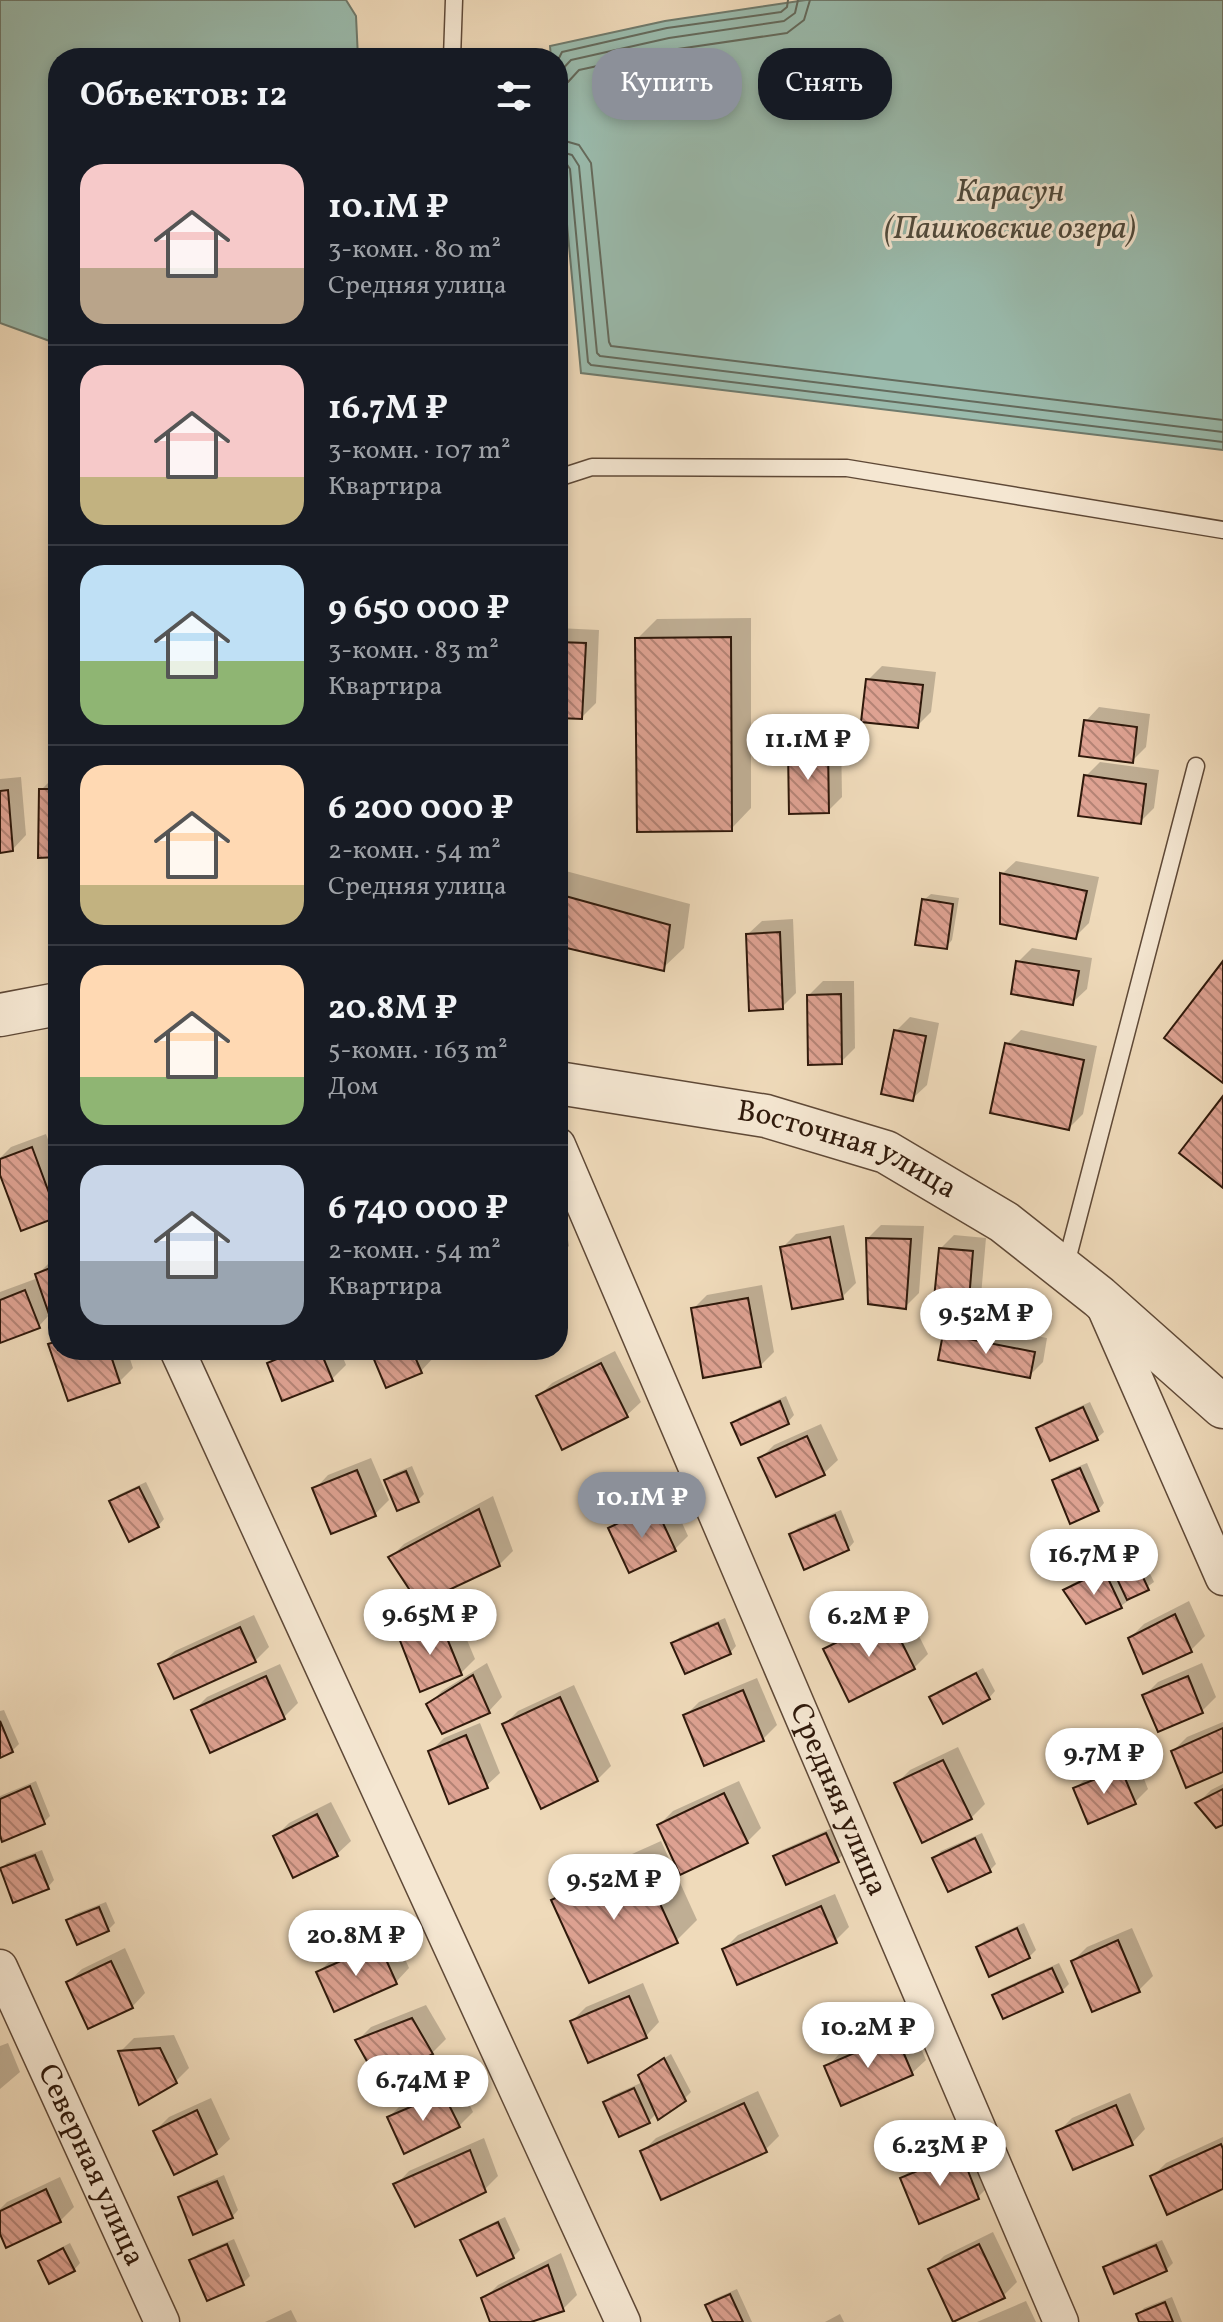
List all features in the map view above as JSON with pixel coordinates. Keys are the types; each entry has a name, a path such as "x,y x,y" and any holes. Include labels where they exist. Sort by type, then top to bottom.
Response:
{"street":[{"path":"0,1015 48,1007"},
{"name":"Восточная улица","path":"568,1085 766,1116 886,1152 1004,1222 1099,1297 1223,1407"},
{"name":"Средняя улица","path":"568,1168 1061,2322"},
{"path":"1099,1297 1223,1578"},
{"path":"182,1360 623,2322"},
{"name":"Северная улица","path":"0,1967 162,2322"}],"lane":[{"path":"452,48 454,0"},
{"path":"568,475 592,467 847,468 1223,530"},
{"path":"1064,1269 1196,766"}],"water":[{"path":"0,0 346,0 356,16 358,48 48,48 48,340 0,323"},
{"name":"Карасун (Пашковские озера)","path":"806,0 1223,0 1223,450 581,373 568,235 568,48 550,46 665,21"}],"building":[{"path":"731,637 732,831 637,832 635,638"},
{"path":"568,642 586,643 582,719 568,718"},
{"path":"866,679 923,685 918,728 861,722"},
{"path":"1084,720 1137,727 1133,763 1079,756"},
{"path":"828,749 829,813 789,814 788,750"},
{"path":"1084,775 1146,784 1141,824 1078,816"},
{"path":"39,789 48,789 48,858 38,858"},
{"path":"8,790 13,851 0,853 0,791"},
{"path":"1000,873 1087,891 1076,939 1000,924"},
{"path":"568,897 670,925 664,971 568,948"},
{"path":"922,899 953,904 947,949 915,945"},
{"path":"780,932 783,1009 749,1011 746,934"},
{"path":"1016,961 1079,971 1073,1005 1011,994"},
{"path":"1223,961 1223,1083 1164,1038"},
{"path":"841,994 842,1064 808,1065 807,995"},
{"path":"894,1030 926,1036 913,1101 881,1094"},
{"path":"1005,1043 1084,1060 1069,1130 990,1113"},
{"path":"1223,1096 1223,1188 1179,1153"},
{"path":"32,1147 48,1190 48,1221 21,1231 0,1175 0,1159"},
{"path":"830,1237 843,1299 792,1309 780,1247"},
{"path":"866,1238 911,1239 906,1309 868,1304"},
{"path":"939,1248 973,1251 968,1312 933,1309"},
{"path":"48,1269 48,1311 35,1274"},
{"path":"25,1290 40,1328 0,1343 0,1300"},
{"path":"748,1298 761,1367 703,1378 691,1308"},
{"path":"943,1334 1035,1352 1030,1378 938,1360"},
{"path":"54,1360 112,1360 120,1383 68,1401"},
{"path":"274,1360 324,1360 333,1381 282,1401 267,1363"},
{"path":"374,1360 416,1360 422,1373 386,1388"},
{"path":"601,1363 628,1417 562,1450 536,1396"},
{"path":"780,1401 789,1424 741,1445 731,1423"},
{"path":"1083,1407 1098,1440 1050,1461 1036,1428"},
{"path":"807,1436 825,1475 776,1497 758,1458"},
{"path":"1080,1468 1099,1511 1070,1524 1052,1480"},
{"path":"357,1470 376,1516 331,1534 312,1488"},
{"path":"406,1471 419,1502 397,1511 384,1480"},
{"path":"139,1487 159,1527 129,1542 109,1501"},
{"path":"655,1506 676,1551 629,1573 608,1528"},
{"path":"479,1509 500,1566 419,1604 388,1557"},
{"path":"835,1515 849,1550 804,1570 789,1534"},
{"path":"1133,1556 1149,1590 1127,1600 1111,1566"},
{"path":"1104,1570 1122,1608 1086,1624 1063,1590"},
{"path":"1175,1614 1192,1652 1143,1674 1128,1638"},
{"path":"889,1617 915,1669 849,1702 823,1649"},
{"path":"440,1621 462,1675 420,1692 399,1638"},
{"path":"718,1623 731,1654 685,1674 671,1643"},
{"path":"240,1627 256,1662 174,1699 158,1664"},
{"path":"976,1673 990,1699 943,1724 929,1697"},
{"path":"473,1675 490,1713 442,1734 426,1704"},
{"path":"266,1676 285,1719 210,1753 191,1710"},
{"path":"1188,1676 1203,1713 1158,1732 1142,1695"},
{"path":"743,1690 764,1741 704,1766 683,1715"},
{"path":"560,1697 598,1781 541,1809 502,1724"},
{"path":"0,1721 13,1752 0,1758"},
{"path":"1223,1728 1223,1772 1186,1788 1171,1751"},
{"path":"466,1735 488,1788 449,1804 428,1751"},
{"path":"943,1760 972,1819 922,1843 894,1783"},
{"path":"1121,1769 1136,1804 1088,1824 1073,1788"},
{"path":"30,1786 45,1824 2,1842 0,1799"},
{"path":"1223,1789 1223,1825 1216,1828 1195,1803"},
{"path":"724,1793 748,1843 680,1875 657,1825"},
{"path":"317,1814 338,1856 293,1878 273,1836"},
{"path":"826,1833 839,1862 786,1885 773,1856"},
{"path":"975,1838 991,1872 948,1892 932,1858"},
{"path":"35,1855 49,1889 13,1903 0,1868"},
{"path":"640,1860 678,1943 589,1983 551,1900"},
{"path":"821,1906 837,1943 737,1985 722,1949"},
{"path":"99,1907 109,1931 77,1945 66,1920"},
{"path":"1017,1928 1030,1958 989,1977 976,1947"},
{"path":"1118,1940 1140,1992 1092,2012 1071,1961"},
{"path":"379,1944 397,1984 334,2012 316,1972"},
{"path":"111,1961 133,2008 88,2029 66,1982"},
{"path":"1052,1968 1063,1992 1003,2019 992,1995"},
{"path":"629,1996 647,2038 588,2063 570,2021"},
{"path":"412,2018 433,2054 378,2081 355,2040"},
{"path":"896,2035 913,2075 841,2106 824,2066"},
{"path":"160,2048 177,2083 139,2105 118,2051"},
{"path":"664,2058 686,2101 658,2120 638,2075"},
{"path":"634,2088 650,2123 619,2137 603,2102"},
{"path":"443,2093 460,2127 404,2154 387,2117"},
{"path":"744,2103 767,2152 661,2200 640,2151"},
{"path":"1116,2105 1133,2145 1073,2170 1056,2131"},
{"path":"197,2110 217,2154 174,2175 153,2131"},
{"path":"1221,2144 1223,2189 1167,2215 1150,2176"},
{"path":"470,2150 486,2192 415,2227 393,2184"},
{"path":"961,2153 979,2199 919,2224 900,2178"},
{"path":"217,2181 233,2218 193,2235 178,2197"},
{"path":"46,2189 61,2222 6,2248 0,2234 0,2211"},
{"path":"498,2222 514,2258 477,2276 460,2240"},
{"path":"227,2244 244,2285 207,2301 189,2260"},
{"path":"979,2244 1005,2298 953,2322 928,2269"},
{"path":"1156,2245 1167,2271 1114,2294 1103,2267"},
{"path":"63,2248 75,2271 49,2284 38,2261"},
{"path":"548,2265 564,2311 531,2322 490,2322 481,2298"},
{"path":"730,2294 743,2322 713,2322 705,2305"},
{"path":"1165,2302 1173,2322 1139,2322 1136,2314"}]}
